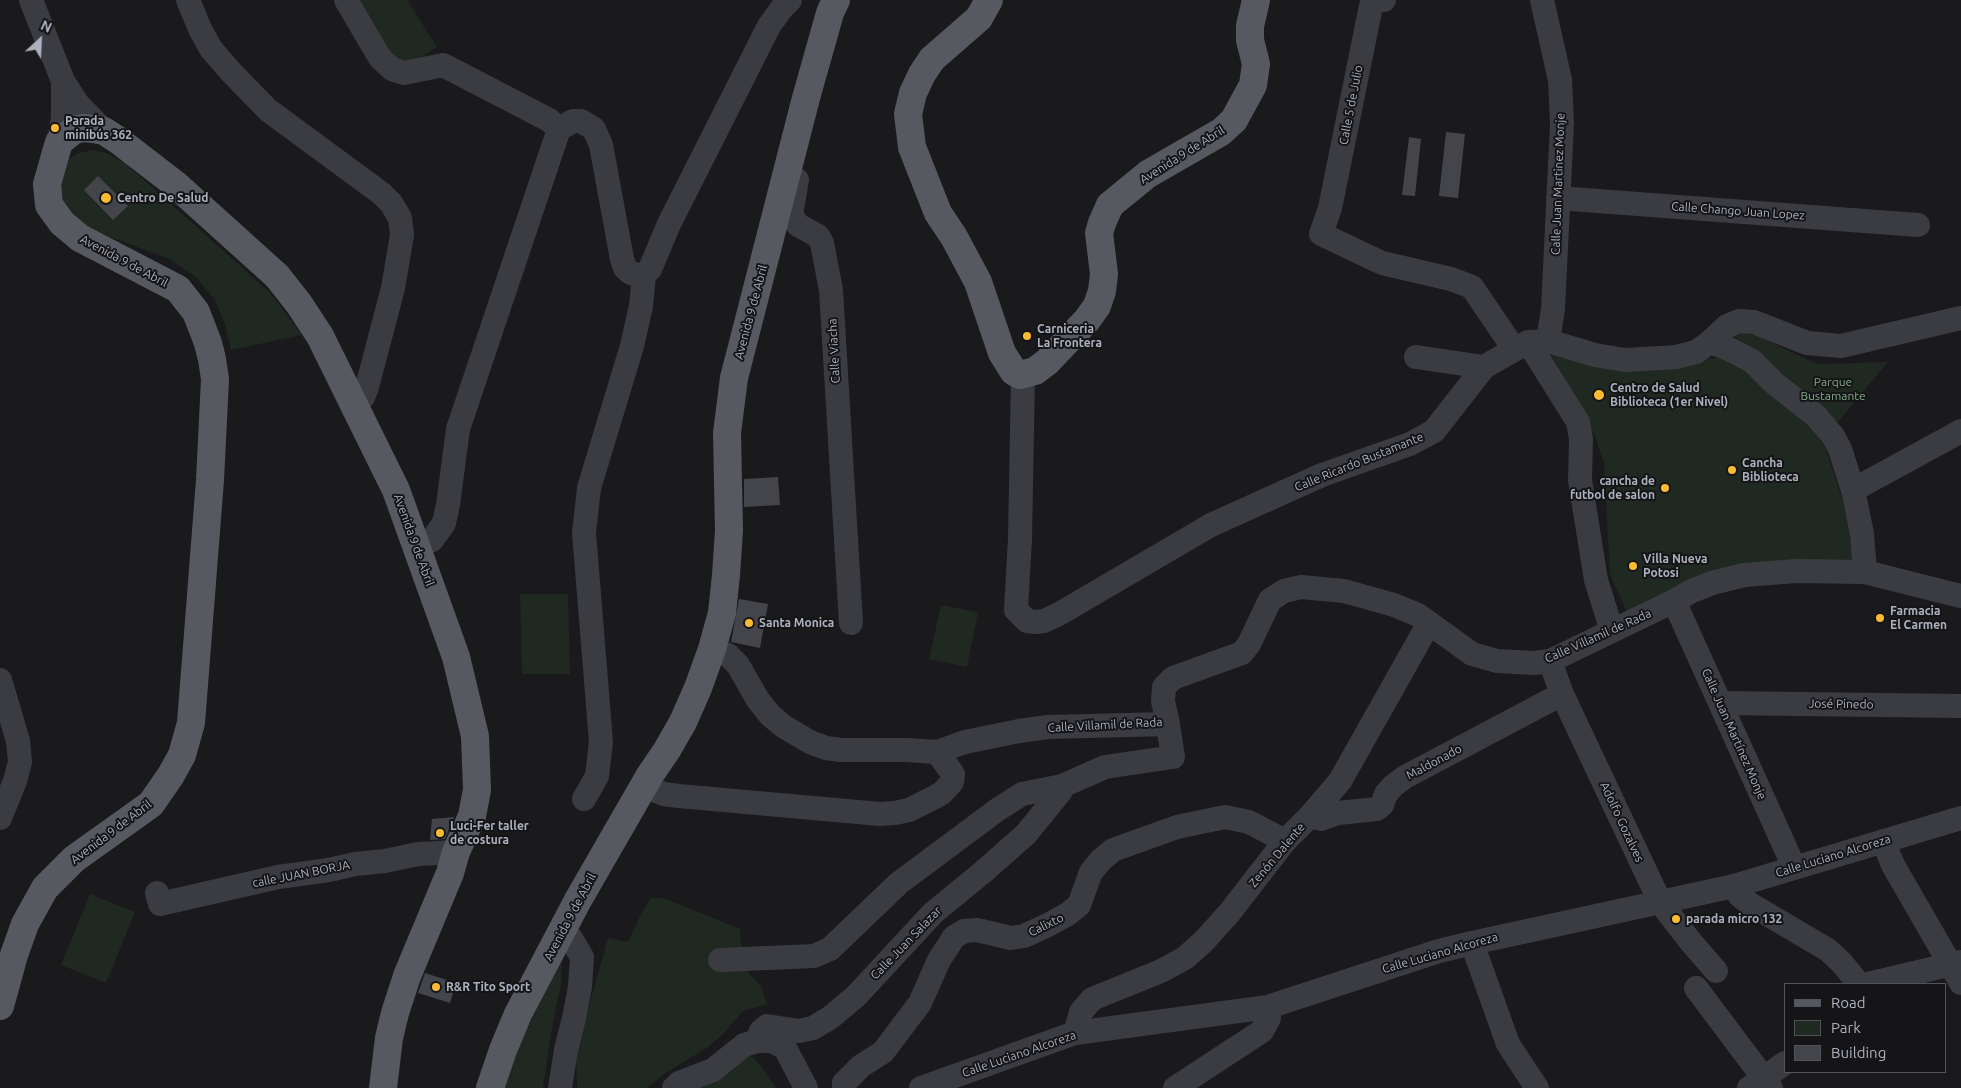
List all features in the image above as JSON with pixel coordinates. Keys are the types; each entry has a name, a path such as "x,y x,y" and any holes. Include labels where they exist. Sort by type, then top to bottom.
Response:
{"main road":[{"name":"Avenida 9 de Abril","path":"490,1088 518,1014 562,930 644,786 683,722 712,649 722,613 726,575 729,531 727,434 734,378 806,98 830,13 836,0"},
{"path":"989,0 979,18 932,59 913,93 908,114 912,147 938,213 954,237 978,282 1002,353 1014,372 1023,375"},
{"name":"Avenida 9 de Abril","path":"1023,375 1035,371 1047,362 1087,320 1096,306 1102,291 1104,274 1099,233 1110,205 1148,174 1221,132 1234,120 1245,103 1253,85 1256,64 1250,40 1250,26 1256,0"},
{"path":"59,142 74,130 83,128 104,131"},
{"name":"Avenida 9 de Abril","path":"104,131 175,184 277,276 299,304 320,336 396,490 456,657 475,736 477,790 472,816 407,976 395,1012 389,1038 383,1088"},
{"name":"Avenida 9 de Abril","path":"0,1006 25,924 46,888 74,860 151,804 182,755 191,723 210,480 215,379 208,343 196,312 178,290 167,282 80,238 62,223 49,205 47,184 59,142"}],"street":[{"path":"31,0 63,81 77,103 104,131"},
{"path":"188,0 211,49 231,72 268,110 382,194 391,203 400,218 402,235 393,288 367,387 363,397 353,405"},
{"path":"346,0 380,58 392,69 404,73 443,65 549,120 559,130"},
{"path":"584,799 597,776 601,742 584,533 589,488 632,346 641,306 644,275 650,269 669,224 769,26 790,0"},
{"name":"Calle 5 de Julio","path":"1378,0 1330,208 1321,234 1382,263 1451,279 1472,287 1530,344"},
{"name":"Calle Juan Martinez Monje","path":"1530,344 1553,309 1562,124 1560,80 1542,0"},
{"path":"59,142 63,118 63,81"},
{"name":"Calle Viacha","path":"806,98 810,120 791,215 798,225 818,236 822,243 831,290 851,623"},
{"path":"416,546 432,540 444,523 458,429 559,130 573,121 581,122 594,130 601,145 622,259 625,268 631,273 644,275"},
{"name":"Calle Chango Juan Lopez","path":"1558,198 1918,225"},
{"path":"1530,344 1625,360 1676,357 1696,352 1727,326 1738,322 1754,322 1807,343 1841,346 1961,318"},
{"path":"1710,342 1752,361 1774,383 1826,426 1840,449 1853,490 1862,534 1865,572"},
{"path":"1530,344 1578,422 1581,438 1580,480 1596,580 1612,631"},
{"name":"Calle Ricardo Bustamante","path":"1023,375 1020,539 1016,610 1027,621 1044,621 1211,525 1322,475 1410,444 1434,431 1484,368 1530,344"},
{"path":"1416,357 1484,368"},
{"path":"1853,490 1961,431"},
{"name":"Calle Villamil de Rada","path":"936,752 965,742 1048,727 1168,724 1163,701 1164,687 1173,678 1242,653 1249,644 1270,600 1284,591 1301,587 1344,591 1418,615 1472,654 1486,659 1534,663 1550,660 1692,591 1712,583 1744,575 1796,571 1865,572 1961,596"},
{"name":"Calle Juan Martínez Monje","path":"1674,601 1794,867"},
{"name":"Zenón Dalente","path":"1075,1034 1081,1012 1092,999 1161,971 1185,958 1204,941 1230,912 1285,841 1310,816 1340,781 1429,623"},
{"path":"644,786 664,794 679,796 880,814 909,810 942,793 952,782 953,774 936,752 842,750 826,748 810,742 783,726 770,715 758,700 738,665 728,655 712,649"},
{"name":"Adolfo Gozalves","path":"1550,660 1562,694 1660,902 1716,971"},
{"path":"0,818 15,781 20,762 18,741 1,685"},
{"name":"Maldonado","path":"1310,816 1321,819 1338,813 1377,810 1382,806 1386,794 1405,777 1562,694"},
{"name":"José Pinedo","path":"1720,702 1961,706"},
{"path":"720,960 814,956 830,949 899,883 997,810 1022,794 1062,786 1105,767 1173,756 1168,724"},
{"name":"Calle Juan Salazar","path":"757,1041 763,1028 767,1026 799,1032 813,1028 831,1017 856,996 933,913 1026,834 1061,791 1062,786"},
{"name":"Calixto","path":"844,1088 844,1084 861,1066 883,1052 920,1003 939,960 954,937 964,931 977,930 1011,938 1024,936 1046,926 1068,914 1079,905 1091,872 1113,850 1177,827 1225,817 1249,822 1285,841"},
{"name":"Calle Luciano Alcoreza","path":"921,1088 1075,1034 1268,1007 1472,942 1734,886 1961,818"},
{"path":"1874,983 1957,970 1893,865 1883,841"},
{"name":"calle JUAN BORJA","path":"157,893 160,904 278,877 385,861 418,854 456,852"},
{"path":"1734,886 1739,896 1750,904 1828,950 1858,983"},
{"path":"560,1088 580,987 582,956 570,937 562,930"},
{"path":"1472,942 1508,1044 1537,1088"},
{"path":"1696,988 1761,1085 1784,1064"},
{"path":"1175,1088 1262,1031 1269,1018 1268,1007"},
{"path":"674,1088 679,1083 712,1070 744,1045 757,1041 772,1042 785,1048 806,1088"}],"green space":[{"path":"356,0 407,0 437,47 410,64 394,60"},
{"path":"92,150 107,153 125,163 271,294 302,335 231,350 225,324 215,300 196,277 169,259 92,230 75,219 62,207 58,181 61,170 69,159 78,153"},
{"name":"Parque Bustamante","path":"1738,327 1817,364 1888,362 1838,422 1832,424 1762,355 1733,336"},
{"path":"1549,352 1682,362 1732,356 1813,429 1825,447 1841,495 1852,543 1853,561 1628,614 1610,575 1604,463 1595,436 1579,401"},
{"path":"520,594 568,594 570,674 522,674"},
{"path":"941,605 978,612 967,667 929,659"},
{"path":"90,894 135,912 106,983 61,965"},
{"path":"651,898 664,898 740,929 742,958 748,972 761,986 767,1004 743,1011 724,1033 708,1047 664,1074 647,1088 577,1088 576,1053 608,938 628,942"},
{"path":"562,962 561,983 543,1088 503,1088 512,1061 550,981"},
{"path":"749,1054 761,1066 776,1088 681,1088"}],"building":[{"path":"1446,132 1465,134 1458,198 1439,196"},
{"path":"1409,137 1421,139 1415,196 1402,195"},
{"name":"Centro De Salud","path":"98,176 128,206 113,220 84,190"},
{"path":"778,477 780,505 744,507 744,479"},
{"name":"Santa Monica","path":"739,599 768,604 760,648 731,642"},
{"name":"Luci-Fer taller de costura","path":"454,817 445,839 430,840 432,819"},
{"name":"R&R Tito Sport","path":"425,973 456,983 450,1003 418,993"}],"place":[{"name":"Parada minibús 362","path":"55,128"},
{"name":"Centro De Salud","path":"106,198"},
{"name":"Carniceria La Frontera","path":"1027,336"},
{"name":"Centro de Salud Biblioteca (1er Nivel)","path":"1599,395"},
{"name":"Cancha Biblioteca","path":"1732,470"},
{"name":"cancha de futbol de salon","path":"1665,488"},
{"name":"Villa Nueva Potosi","path":"1633,566"},
{"name":"Farmacia El Carmen","path":"1880,618"},
{"name":"Santa Monica","path":"749,623"},
{"name":"Luci-Fer taller de costura","path":"440,833"},
{"name":"parada micro 132","path":"1676,919"},
{"name":"R&R Tito Sport","path":"436,987"}]}
